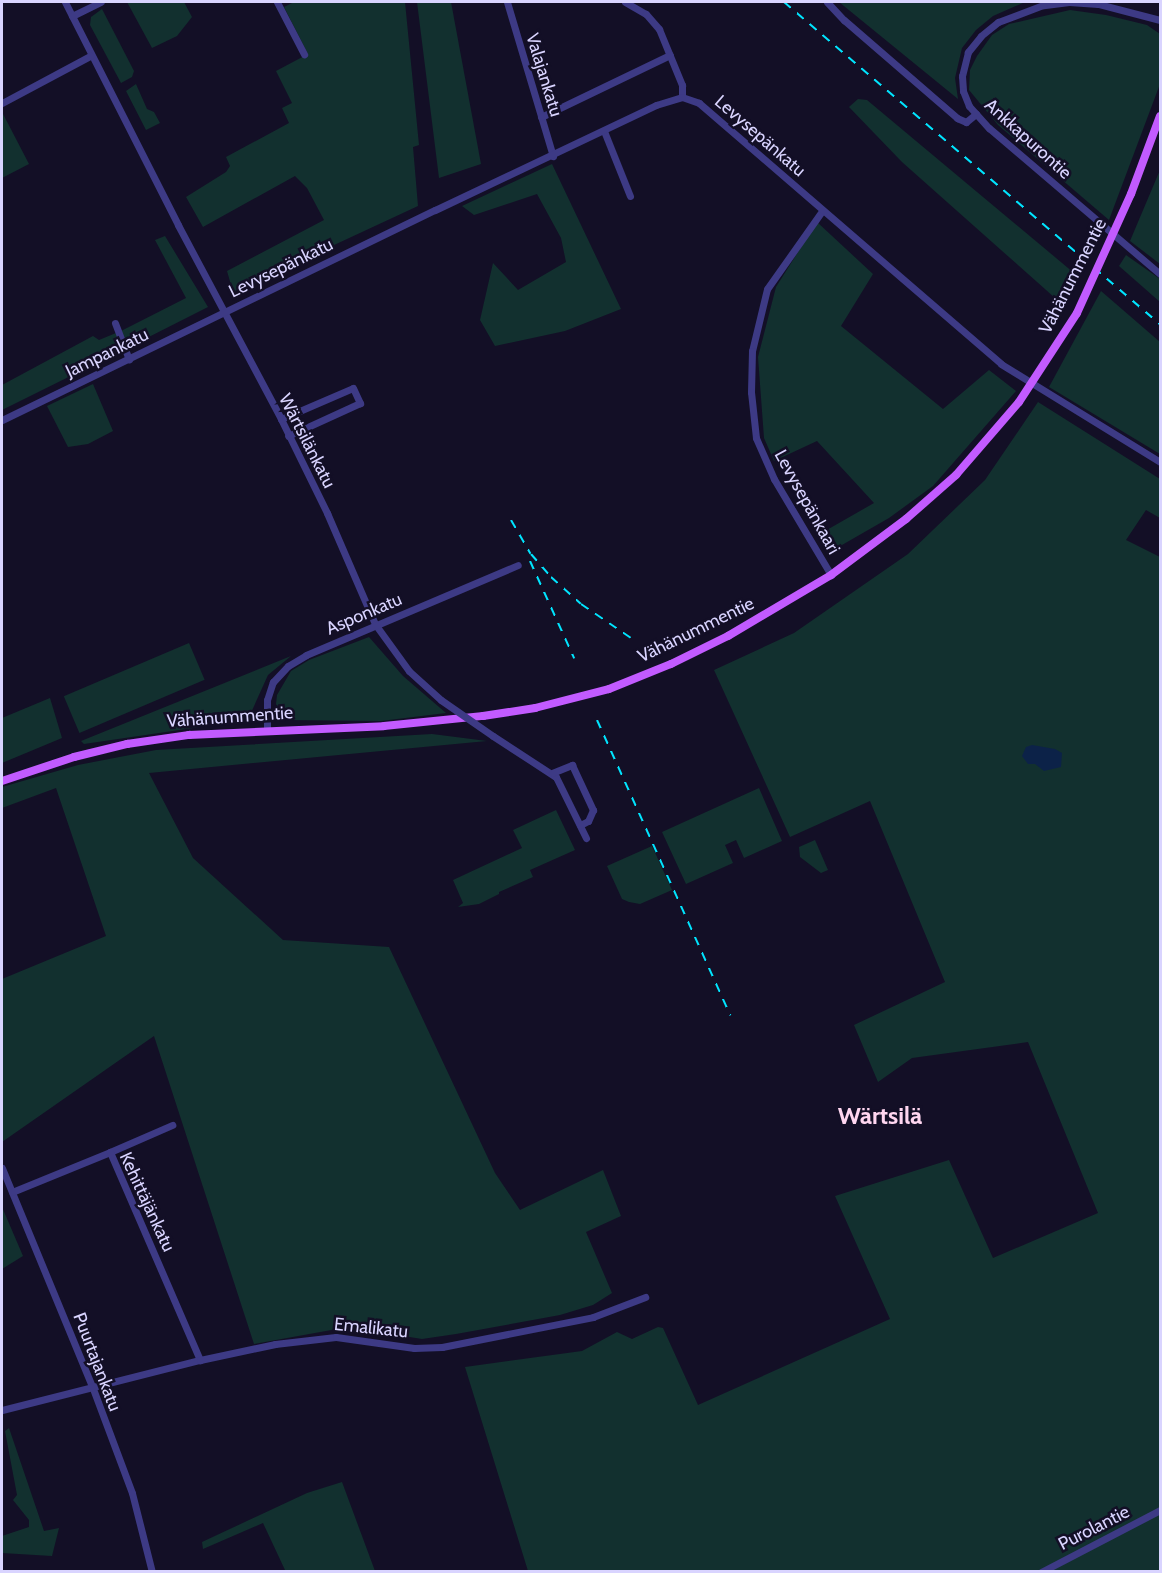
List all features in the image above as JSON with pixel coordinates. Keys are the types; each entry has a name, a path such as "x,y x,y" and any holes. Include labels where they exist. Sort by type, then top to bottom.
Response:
{"main road":[{"name":"Vähänummentie","path":"2,781 74,757 127,744 189,735 384,726 535,708 609,689 671,664 728,636 831,575 906,519 956,475 1019,402 1077,313 1131,194 1161,116"}],"street":[{"name":"Wärtsilänkatu","path":"65,2 90,56 281,419 327,513 375,624 409,671 441,700 552,773 586,838"},
{"path":"72,16 101,2"},
{"path":"277,2 304,54"},
{"name":"Valajankatu","path":"507,2 553,156"},
{"path":"625,2 653,20 682,85 682,97"},
{"path":"827,2 844,20 957,118 966,122 976,114"},
{"name":"Ankkapurontie","path":"1161,20 1098,4 1069,2 1043,5 998,22 981,36 968,52 962,76 963,92 976,114 1161,274"},
{"path":"541,117 670,55"},
{"path":"2,103 90,56"},
{"name":"Levysepänkatu","path":"225,312 656,105 682,97 699,103 1001,364 1161,462"},
{"path":"604,131 630,196"},
{"name":"Levysepänkaari","path":"822,211 767,289 752,351 751,392 756,438 774,479 831,575"},
{"name":"Jampankatu","path":"2,420 225,312"},
{"path":"115,323 129,359"},
{"path":"281,419 353,388 360,403 288,436"},
{"name":"Asponkatu","path":"267,730 267,700 273,682 288,666 306,655 375,624 518,565"},
{"path":"552,773 572,765 593,810 588,821 580,825"},
{"path":"110,1152 172,1125"},
{"name":"Kehittäjänkatu","path":"12,1192 110,1152 200,1360"},
{"name":"Puurtajankatu","path":"2,1168 92,1386 135,1503 152,1572"},
{"name":"Emalikatu","path":"2,1410 92,1386 275,1344 336,1336 414,1348 442,1347 593,1317 645,1298"},
{"name":"Purolantie","path":"1041,1572 1161,1510"}],"green space":[{"path":"127,2 184,2 192,17 177,36 152,48"},
{"path":"294,2 405,2 419,145 413,147 418,206 233,292 227,271 324,220 307,188 295,176 203,227 186,197 226,172 230,166 226,157 289,123 282,108 292,103 276,71 308,54 284,7"},
{"path":"417,2 451,2 481,164 439,178"},
{"path":"839,2 1025,2 993,16 976,30 962,48 955,78 958,99"},
{"path":"102,9 134,71 132,77 121,83 90,25 91,17"},
{"path":"1070,10 1106,15 1147,25 1160,34 1160,84 1109,220 998,125 969,90 970,70 992,35 1009,24"},
{"path":"136,84 147,109 154,112 160,123 146,130 126,91"},
{"path":"858,99 867,100 1080,278 1064,306 902,162 849,107"},
{"path":"2,112 29,164 2,178"},
{"path":"552,164 621,309 565,331 495,346 480,320 493,263 518,290 566,262 561,238 537,194 474,215 462,206"},
{"path":"1160,170 1160,264 1130,241"},
{"path":"817,222 873,274 841,326 943,409 989,370 1016,391 933,486 889,518 828,553 818,535 874,503 817,441 774,461 764,438 758,357 776,287"},
{"path":"165,236 208,307 129,347 121,331 186,298 155,240"},
{"path":"1126,255 1160,279 1160,302 1119,266"},
{"path":"1101,291 1160,342 1160,454 1049,387"},
{"path":"116,333 123,350 2,410 2,385 93,336 99,340"},
{"path":"93,384 113,431 88,444 68,447 47,406"},
{"path":"1038,402 1160,479 1160,518 1146,510 1126,540 1160,557 1160,1571 528,1571 465,1367 582,1351 617,1332 632,1339 658,1327 663,1328 698,1405 890,1319 835,1196 949,1160 993,1258 1098,1213 1028,1042 912,1058 878,1082 854,1025 945,982 870,801 790,837 714,670 794,633 908,554 985,480"},
{"path":"369,637 403,676 446,713 381,721 286,720 276,704 277,695 291,671 309,660"},
{"path":"189,643 205,680 79,733 64,696"},
{"path":"291,656 268,675 250,715 234,722 84,744 81,741"},
{"path":"50,698 62,738 2,763 2,718"},
{"path":"432,734 487,741 149,773 193,858 283,940 389,947 495,1173 520,1210 603,1170 621,1216 586,1232 612,1293 593,1305 560,1315 422,1339 348,1327 254,1344 154,1036 2,1142 2,979 106,936 56,788 2,808 2,787 78,765 156,750"},
{"path":"759,788 782,841 744,858 736,840 725,845 733,863 686,884 662,832"},
{"path":"556,810 575,850 530,870 533,877 479,904 458,907 463,903 453,880 522,848 513,830"},
{"path":"815,840 828,870 821,873 800,857 799,847"},
{"path":"652,846 672,890 640,904 622,899 607,866"},
{"path":"2,1207 23,1256 2,1269"},
{"path":"9,1428 44,1531 59,1528 52,1556 2,1553 2,1536 29,1527 29,1520 13,1500 17,1495 5,1431"},
{"path":"342,1482 375,1571 282,1571 285,1570 263,1523 203,1549 202,1542 307,1493"}],"water":[{"path":"1032,745 1055,749 1062,753 1061,767 1044,771 1035,764 1028,764 1022,756 1026,747"}],"railway":[{"path":"784,2 1160,324"},
{"path":"511,520 531,554 551,577 581,604 631,638"},
{"path":"530,561 574,658"},
{"path":"597,720 730,1015"}],"district":[{"name":"Wärtsilä","path":"880,1116"}]}
